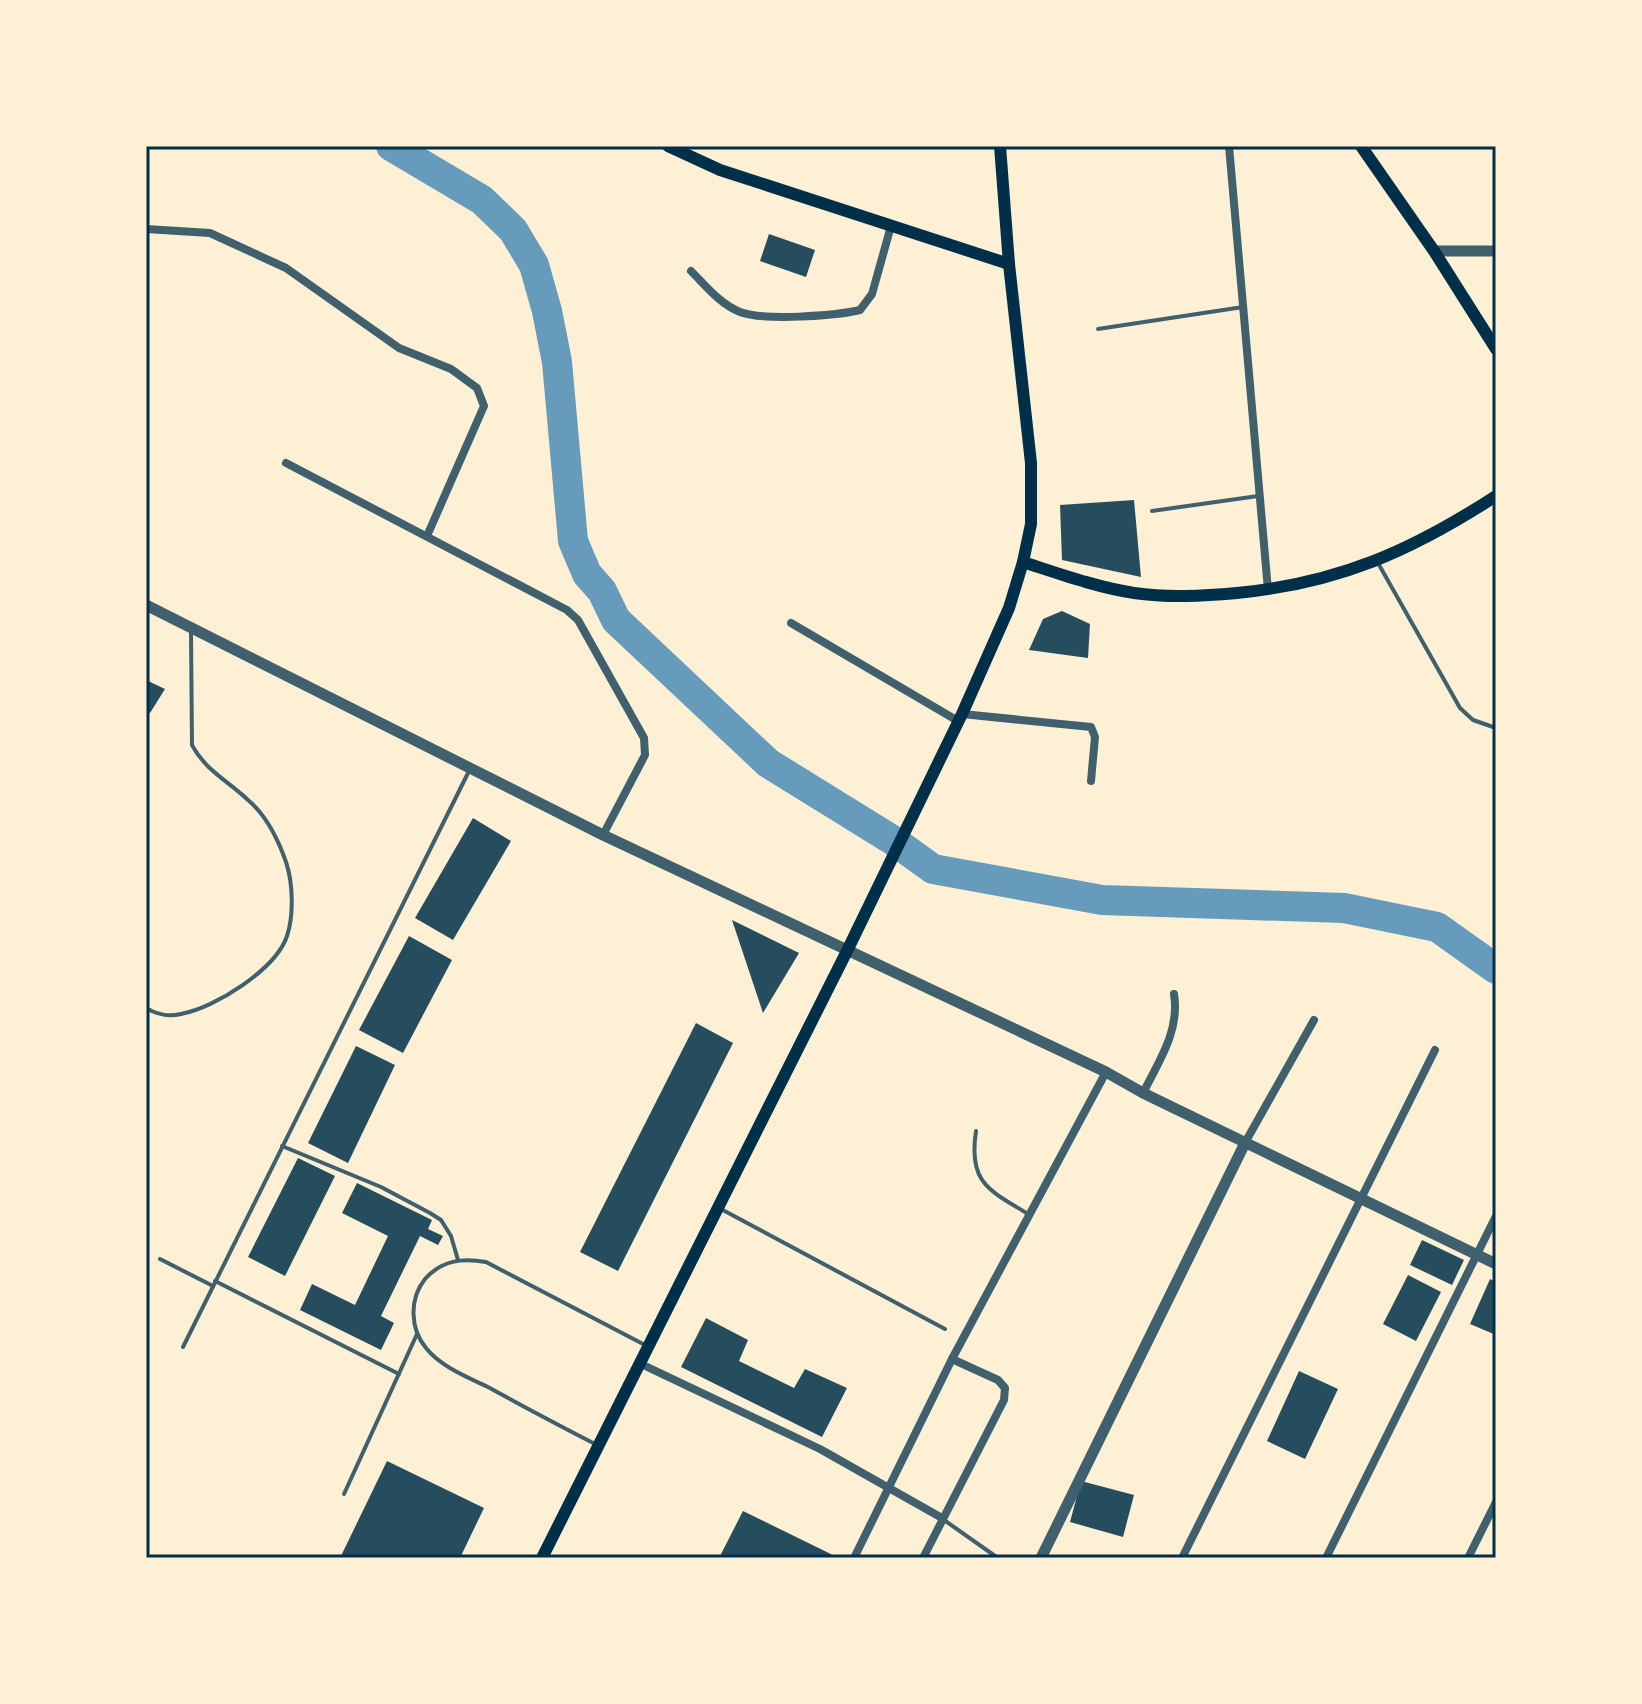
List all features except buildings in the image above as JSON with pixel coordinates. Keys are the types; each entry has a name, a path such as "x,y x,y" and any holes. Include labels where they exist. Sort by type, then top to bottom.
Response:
{"main road":[{"path":"668,146 720,170 1009,264"},
{"path":"542,1558 847,951 1009,608 1031,524 1031,463 1009,264 1000,146"},
{"path":"1361,146 1434,251 1496,349"},
{"path":"1023,562 1075,579 1136,593 1197,597 1268,590 1300,585 1377,561 1451,525 1496,496"}],"street":[{"path":"1229,146 1268,590"},
{"path":"691,271 724,304 743,313 848,313 860,310 872,294 891,226"},
{"path":"146,229 210,233 286,268 399,348 451,369 477,388 484,406 427,536"},
{"path":"1434,251 1496,251"},
{"path":"286,463 567,610 586,633 644,738 645,755 603,835"},
{"path":"146,605 603,835 1106,1072 1143,1093 1496,1264"},
{"path":"791,623 960,717 1091,727 1095,737 1091,781"},
{"path":"1143,1093 1172,1034 1176,1010 1174,994"},
{"path":"1041,1558 1246,1141 1314,1020"},
{"path":"1182,1558 1435,1050"},
{"path":"854,1558 952,1359 1106,1072"},
{"path":"1326,1558 1496,1216"},
{"path":"923,1558 1004,1400 1005,1388 998,1380 952,1359"},
{"path":"641,1364 805,1442 942,1518"},
{"path":"1468,1558 1496,1502"}],"lane":[{"path":"1098,329 1243,307"},
{"path":"1152,511 1258,496"},
{"path":"1377,561 1460,708 1473,720 1496,728"},
{"path":"146,1008 157,1014 184,1014 216,1001 243,985 280,950 289,926 290,882 271,827 249,800 199,759 192,745 191,627"},
{"path":"183,1347 471,767"},
{"path":"976,1131 973,1148 975,1166 986,1188 1030,1216"},
{"path":"282,1146 381,1187 441,1220 451,1236 458,1260"},
{"path":"717,1207 945,1329"},
{"path":"160,1259 399,1374"},
{"path":"599,1446 450,1367 427,1350 417,1334 413,1317 415,1299 422,1282 435,1269 458,1260 486,1262 648,1347"},
{"path":"344,1494 417,1334"},
{"path":"942,1518 998,1558"}],"waterway":[{"path":"391,146 482,200 513,230 534,265 547,311 557,362 573,541 587,574 602,591 616,620 768,763 894,841 933,869 1102,900 1344,908 1437,927 1496,969"}]}
